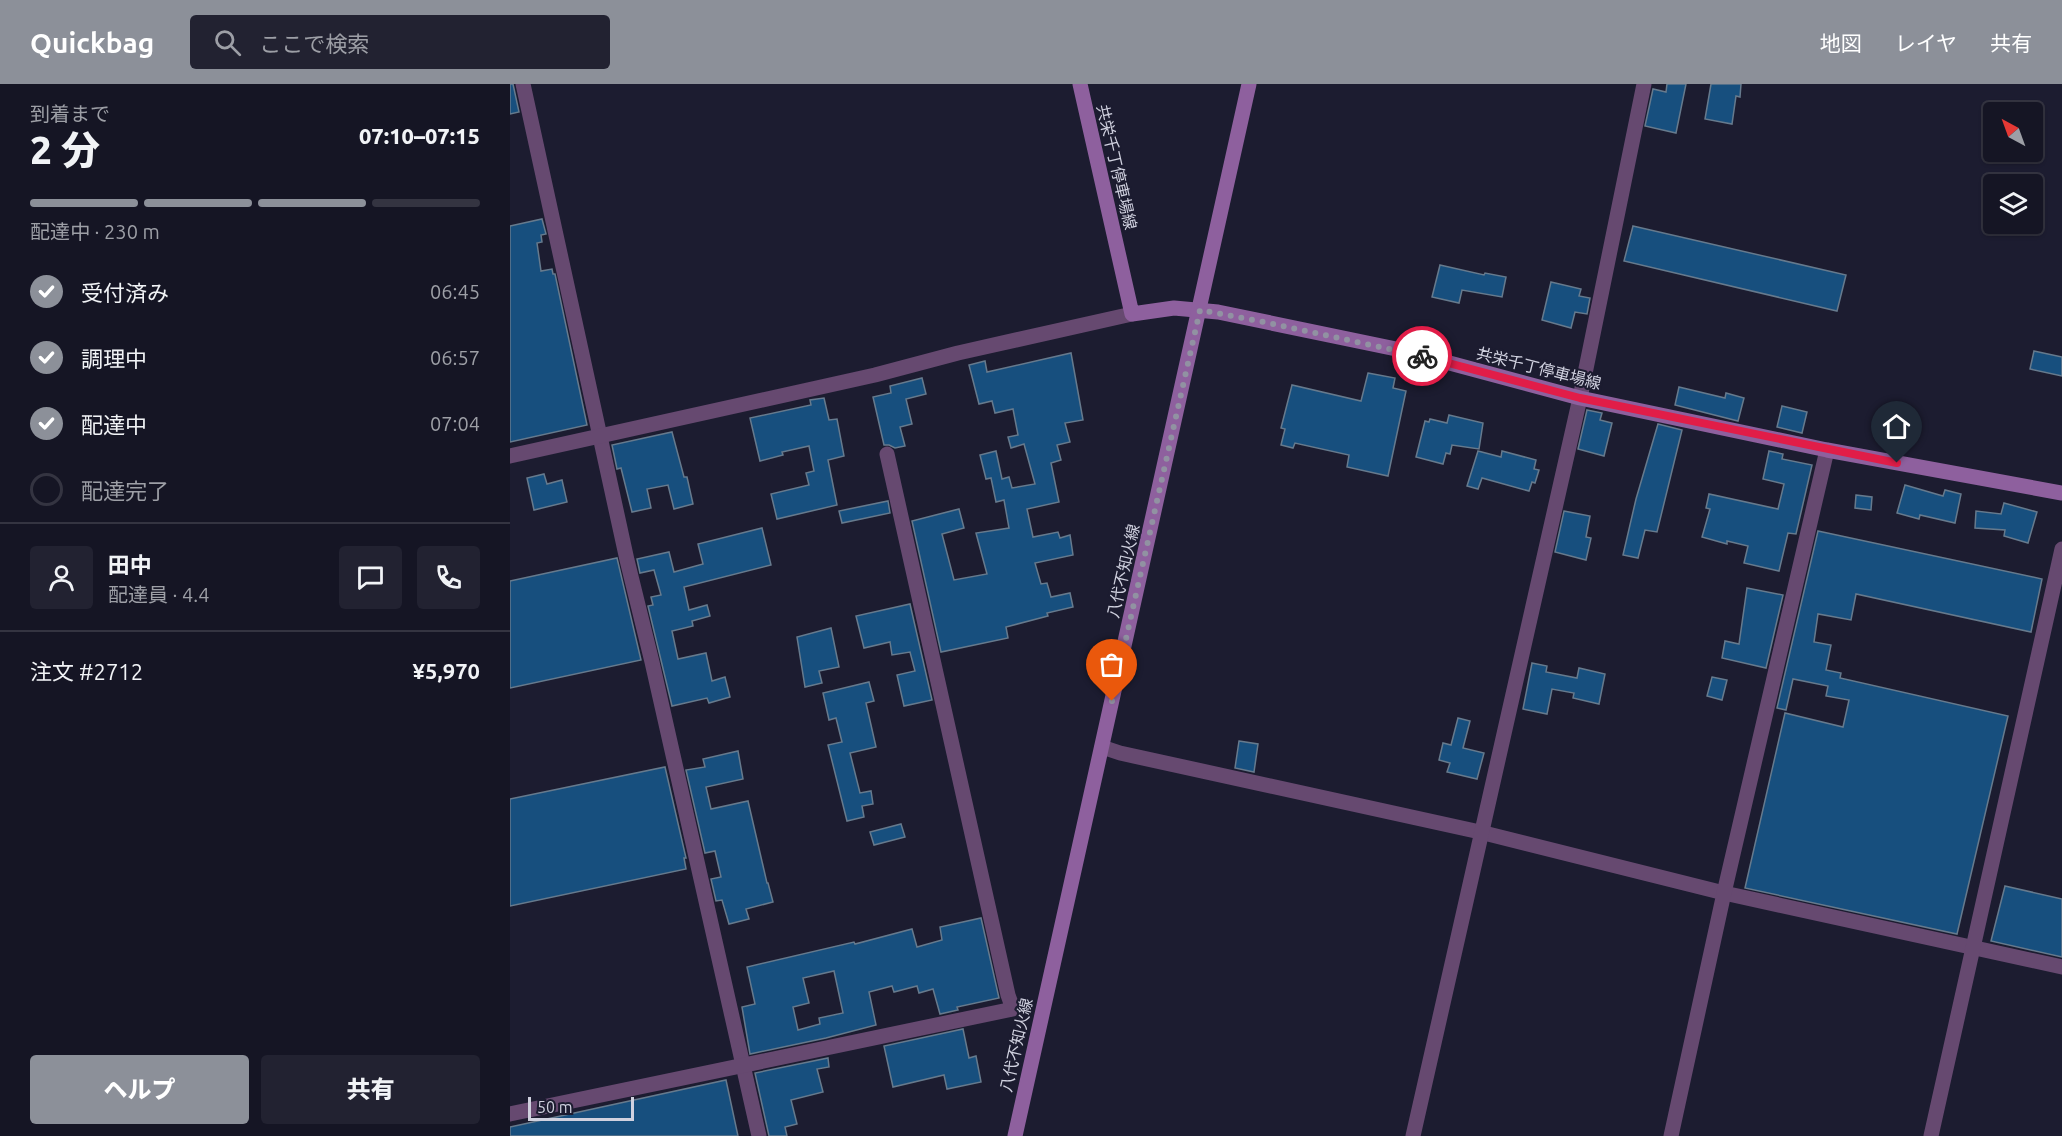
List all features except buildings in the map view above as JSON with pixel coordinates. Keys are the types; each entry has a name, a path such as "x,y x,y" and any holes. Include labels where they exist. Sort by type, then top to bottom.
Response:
{"main road":[{"name":"共栄千丁停車場線","path":"1080,84 1132,314 1174,308 1200,310 1401,350 1580,398 1827,450 2062,494"},
{"name":"八代不知火線","path":"1015,1136 1249,84"}],"street":[{"path":"523,84 627,560 759,1136"},
{"path":"1413,1136 1580,398 1644,84"},
{"path":"510,456 1132,314"},
{"path":"1671,1136 1724,893 1827,450"},
{"path":"510,1114 1013,1008 1008,995 887,454"},
{"path":"1931,1136 2062,549"},
{"path":"1102,747 1120,753 1480,832 1724,893 2062,968"}],"way so far":[{"path":"1112,701 1200,310 1422,356"}],"route":[{"path":"1422,356 1580,398 1897,463"}]}
